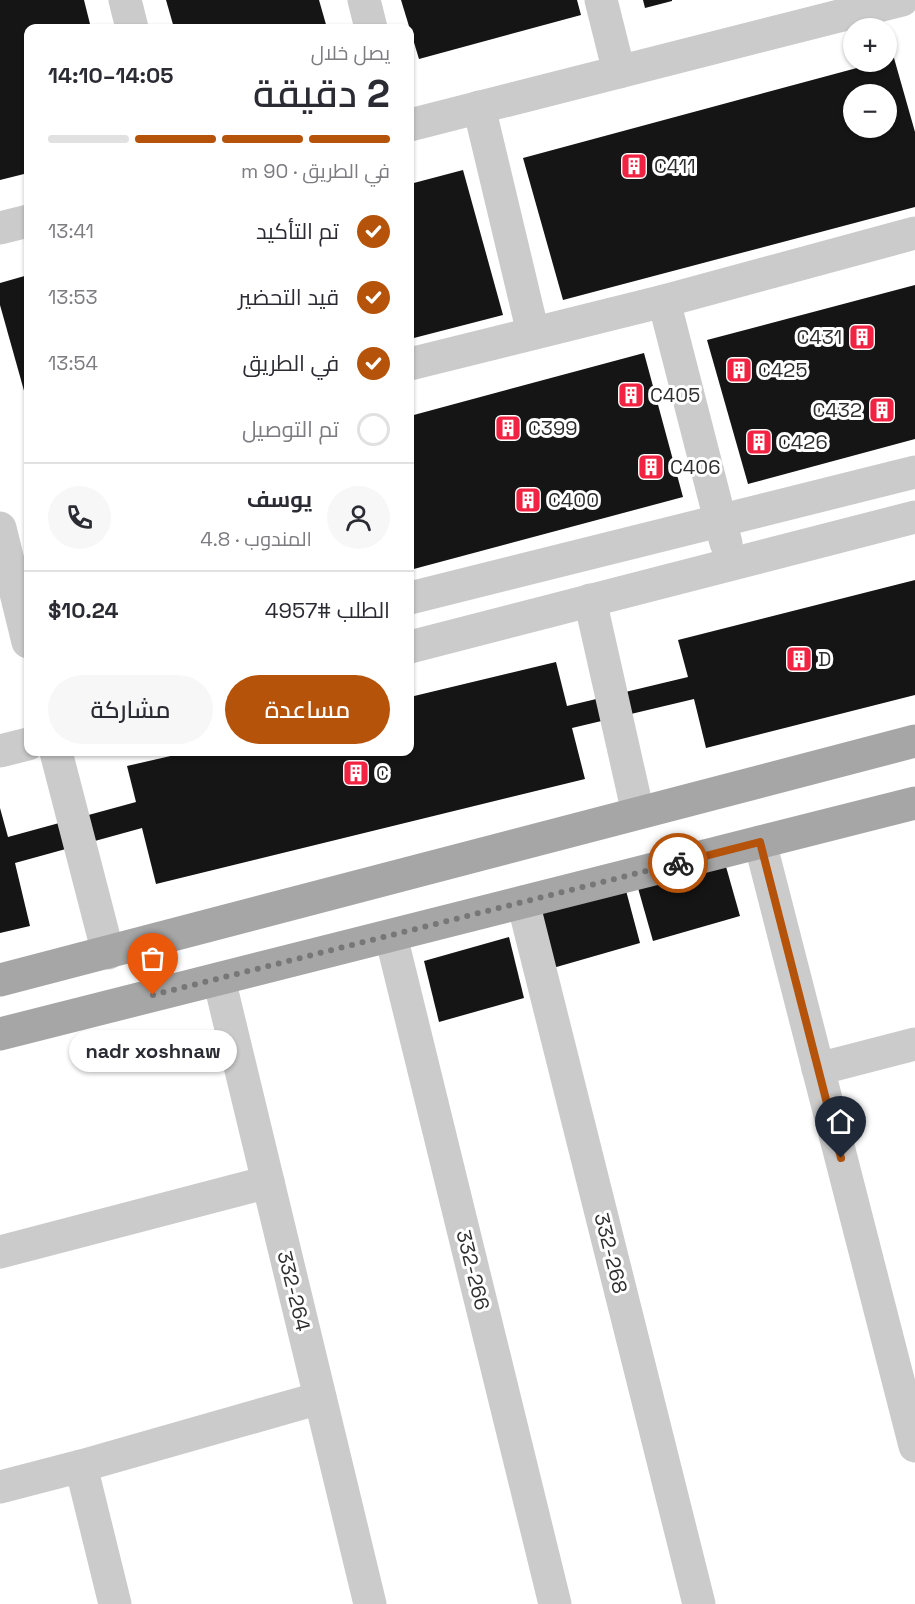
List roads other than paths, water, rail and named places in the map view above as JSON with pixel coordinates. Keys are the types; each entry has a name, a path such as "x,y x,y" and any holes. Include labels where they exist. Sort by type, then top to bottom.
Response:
{"main road":[{"path":"0,980 915,741"},
{"path":"0,1034 915,803"}],"street":[{"path":"125,0 131,24"},
{"path":"364,0 370,24"},
{"path":"601,0 619,72"},
{"path":"414,124 619,72 852,6 902,0"},
{"path":"479,107 533,333"},
{"path":"0,228 24,222"},
{"path":"414,363 664,301 915,233"},
{"path":"664,301 732,564"},
{"path":"414,597 720,523 915,472"},
{"path":"414,646 915,518"},
{"path":"0,528 24,626"},
{"path":"590,600 638,813"},
{"path":"0,751 24,745"},
{"path":"57,756 108,953"},
{"path":"760,842 915,1446"},
{"name":"332-268","path":"524,902 699,1604"},
{"name":"332-266","path":"391,936 555,1604"},
{"name":"332-264","path":"219,979 370,1604"},
{"path":"818,1069 915,1044"},
{"path":"0,1252 268,1182"},
{"path":"0,1487 81,1467 320,1398"},
{"path":"81,1467 116,1604"}],"place":[{"name":"C411","path":"634,166"},
{"name":"C431","path":"862,337"},
{"name":"C425","path":"739,370"},
{"name":"C405","path":"631,395"},
{"name":"C432","path":"882,410"},
{"name":"C399","path":"508,428"},
{"name":"C426","path":"759,442"},
{"name":"C406","path":"651,467"},
{"name":"C400","path":"528,500"},
{"name":"D","path":"799,659"},
{"name":"C","path":"356,773"},
{"name":"nadr xoshnaw","path":"153,995"}]}
